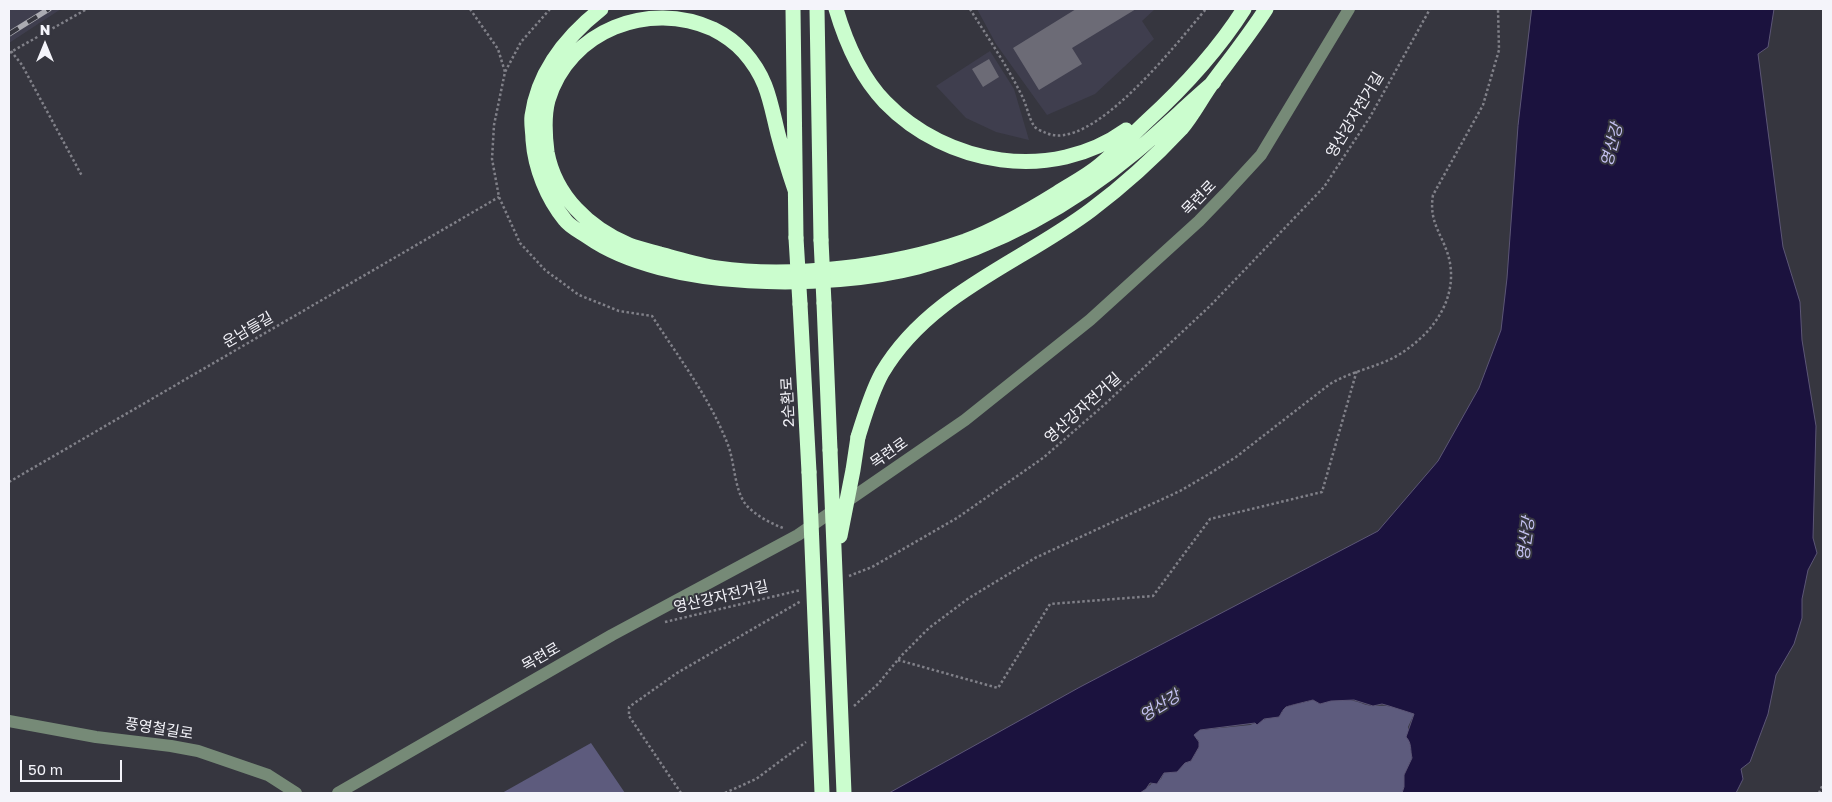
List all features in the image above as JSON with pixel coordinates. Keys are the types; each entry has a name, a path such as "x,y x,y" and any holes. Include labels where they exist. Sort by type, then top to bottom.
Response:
{"highway":[{"path":"601,9 566,41 539,86 532,118 534,148 544,183 566,222 598,244 627,258 704,277 780,283 849,278 885,274 918,267 967,252 1028,224 1074,197 1134,154 1214,82"},
{"name":"2순환로","path":"793,9 796,238 809,472 822,793"},
{"path":"817,9 821,240 844,793"},
{"path":"836,9 850,50 867,80 884,102 899,116 956,150 1014,162 1047,160 1072,155 1110,141 1176,94"},
{"path":"795,190 772,106 760,73 742,50 723,34 702,23 675,15 661,14 621,22 600,33 576,51 559,76 548,100 546,116 548,152 553,170 562,190 580,214 602,231 631,246 715,267 771,272 864,265 896,260 965,241 1005,223 1098,166 1176,94 1233,26 1244,9"},
{"path":"835,560 858,437 868,402 882,373 915,330 964,290 1097,205 1137,172 1182,127 1249,36 1266,9"}],"street":[{"name":"목련로","path":"338,793 612,635 798,536 965,420 1090,320 1199,221 1261,155 1348,9"},
{"name":"풍영철길로","path":"9,721 96,736 171,746 198,752 268,775 296,793"}],"path":[{"path":"82,176 22,65 10,52 87,9"},
{"path":"470,9 498,49 505,72"},
{"path":"550,9 521,42 505,72 494,125 492,159 499,197 520,244 545,270 578,295 620,311 652,316 706,400 728,446 736,482 746,505 767,521 798,536"},
{"path":"970,9 1023,98 1035,128 1051,136 1068,135 1097,122 1119,104 1155,68 1206,9"},
{"name":"영산강자전거길","path":"842,579 872,567 957,518 1042,458 1104,405 1211,305 1324,187 1370,117 1430,9"},
{"path":"848,710 878,684 929,628 969,598 1036,558 1180,491 1236,457 1330,384 1344,375 1391,358 1409,348 1429,329 1439,317 1446,304 1450,292 1451,278 1450,263 1446,250 1434,223 1431,206 1432,194 1483,105 1493,77 1499,50 1498,9"},
{"name":"운남들길","path":"9,482 499,197"},
{"path":"898,660 998,688 1050,604 1153,596 1210,519 1322,492 1357,370"},
{"name":"영산강자전거길","path":"661,623 806,589"},
{"path":"681,793 629,716 629,707 677,673 801,601"},
{"path":"725,793 756,779 810,739"},
{"path":"1820,793 1823,784"}],"shaded area":[{"path":"9,9 61,9 9,43"},
{"path":"977,9 1155,9 1142,21 1154,39 1095,94 1047,115 996,44"},
{"path":"990,51 1014,89 1029,140 996,132 966,118 936,86"},
{"path":"1313,700 1320,704 1328,701 1350,700 1371,706 1394,707 1414,714 1408,727 1412,758 1404,775 1402,793 1140,793 1161,779 1164,773 1171,773 1191,761 1199,747 1199,741 1194,736 1194,733 1200,730 1250,725 1271,717 1279,717 1285,707"},
{"path":"591,743 625,793 502,793"}],"water":[{"name":"영산강","path":"1532,9 1774,9 1768,47 1758,54 1783,247 1800,302 1802,340 1816,426 1813,538 1817,553 1808,570 1802,599 1802,618 1794,644 1776,675 1768,714 1750,762 1741,769 1743,779 1736,793 1402,793 1404,775 1412,758 1410,744 1406,737 1414,714 1382,704 1373,706 1354,700 1331,701 1320,704 1313,700 1286,707 1279,717 1264,719 1257,725 1255,723 1200,730 1194,735 1199,742 1199,747 1191,761 1185,763 1177,772 1164,773 1157,784 1150,783 1140,793 889,793 1080,687 1378,531 1438,461 1479,388 1501,330 1507,278 1518,126"}],"building":[{"path":"1076,9 1136,9 1072,48 1082,64 1039,90 1013,48"},
{"path":"989,59 999,77 983,87 972,69"}],"railway":[{"path":"9,34 49,9"}]}
